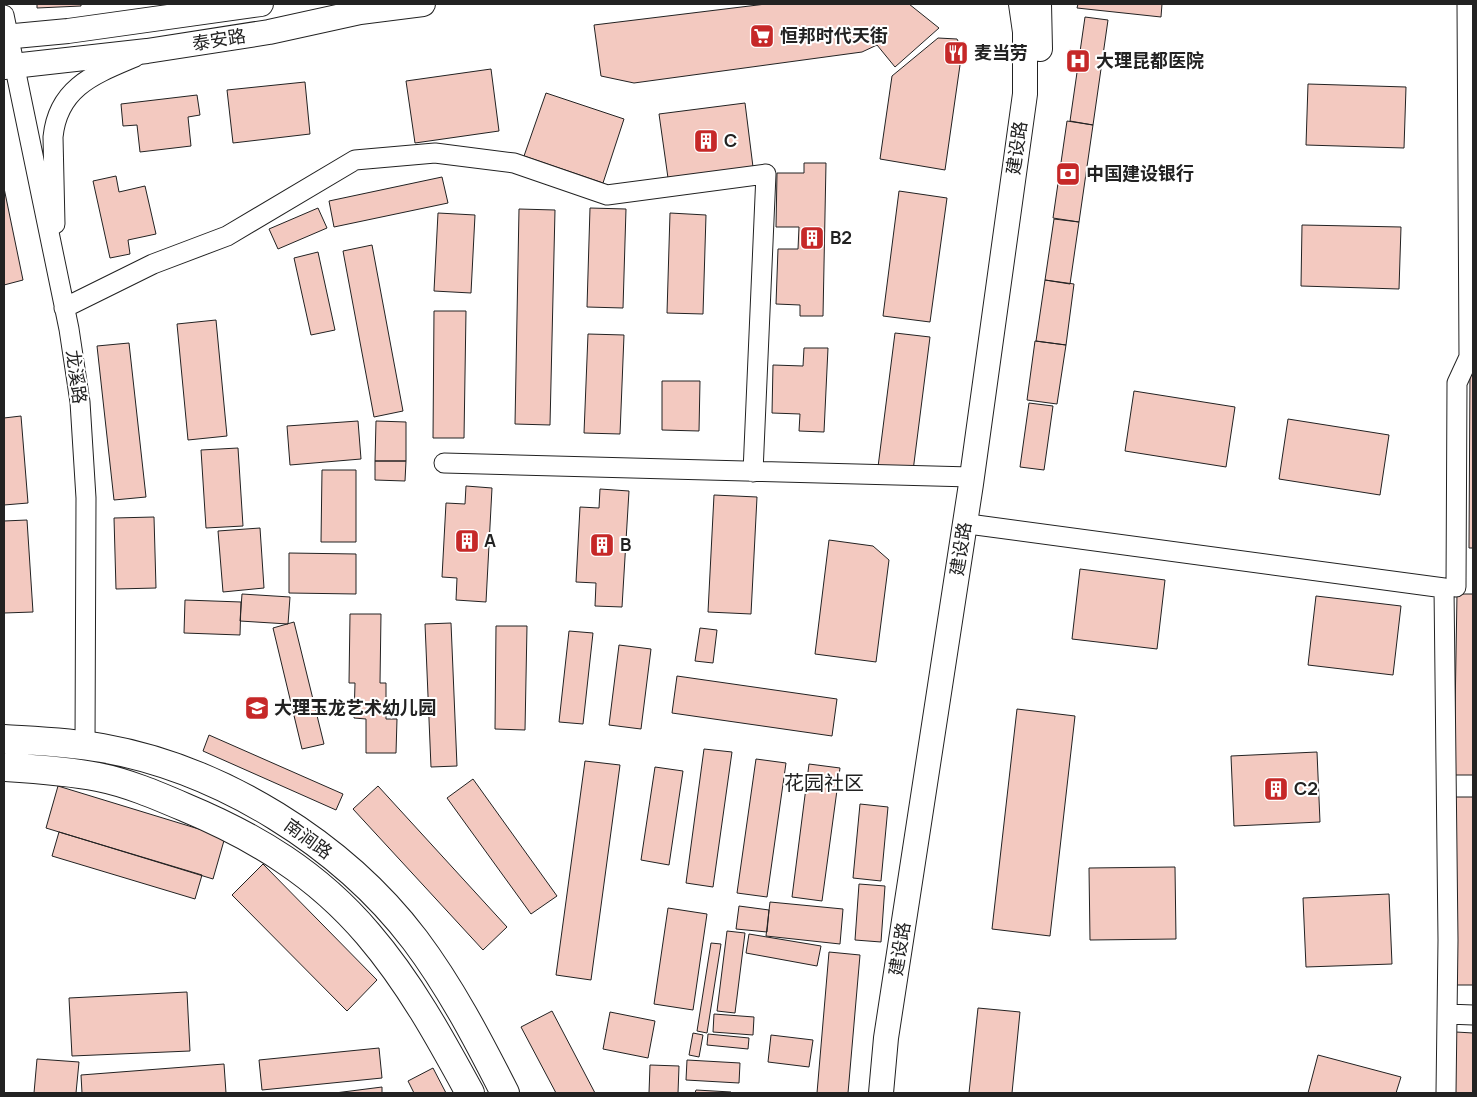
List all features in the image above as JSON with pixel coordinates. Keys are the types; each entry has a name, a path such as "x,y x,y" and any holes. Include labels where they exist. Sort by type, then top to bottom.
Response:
{"highway":[{"name":"南涧路","path":"4,738 85,745 148,759 210,782 275,815 325,850 381,901 414,940 455,998 505,1093"},
{"path":"84,775 85,745"},
{"name":"南涧路","path":"4,767 84,775 114,781 142,790 215,820 250,837 286,860 311,879 355,919 403,979 433,1026 470,1093"}],"main road":[{"name":"泰安路","path":"5,29 68,31 261,4"},
{"name":"泰安路","path":"9,66 98,58 147,51 269,32 360,12 423,4"},
{"name":"建设路","path":"881,1093 886,1038 972,477 1025,94 1025,32 1022,4"},
{"name":"建设路","path":"896,1093 901,1032 1040,88 1040,4"}],"street":[{"path":"1446,1093 1457,383 1469,357 1467,4"},
{"name":"龙溪路","path":"5,29 9,66 55,263 78,386 85,472 85,745"},
{"path":"55,263 53,144 54,130 59,112 70,94 88,79 147,51"},
{"path":"64,308 153,264 227,236 355,160 435,153 514,163 607,195 651,191 766,174 753,472"},
{"path":"444,463 972,477"},
{"path":"976,525 1454,587"},
{"path":"1447,1014 1473,1015"}],"building":[{"path":"37,4 81,4 81,6 37,8"},
{"name":"恒邦时代天街","path":"766,4 909,4 939,28 895,67 877,45 862,52 634,83 601,76 594,25"},
{"path":"1078,4 1162,4 1161,17 1077,8"},
{"path":"1085,17 1108,20 1093,125 1070,121"},
{"name":"恒邦时代天街","path":"938,38 957,39 960,45 961,58 945,170 880,159 892,76"},
{"path":"491,69 499,131 415,143 406,81"},
{"path":"305,82 310,134 233,143 227,90"},
{"path":"1308,84 1406,87 1404,148 1306,145"},
{"path":"546,93 624,119 603,183 524,156"},
{"path":"197,95 200,115 188,117 191,146 140,152 137,125 123,126 121,104"},
{"name":"C","path":"745,103 753,167 668,178 659,114"},
{"path":"1067,121 1093,125 1079,222 1053,218"},
{"name":"B2","path":"804,163 826,163 823,316 800,316 800,305 776,304 778,249 798,249 799,227 776,227 777,173 804,173"},
{"path":"116,176 119,192 145,186 156,234 128,240 130,254 110,258 93,181"},
{"path":"442,177 448,203 334,227 329,201"},
{"path":"4,188 23,280 4,285"},
{"path":"899,191 947,198 930,322 883,316"},
{"path":"318,208 327,228 278,249 269,229"},
{"path":"590,208 626,209 623,308 587,307"},
{"path":"519,209 555,210 550,425 515,424"},
{"path":"438,213 475,215 471,293 434,291"},
{"path":"670,213 706,215 703,314 667,313"},
{"path":"1054,219 1079,222 1070,284 1045,280"},
{"path":"1302,225 1401,227 1399,289 1301,286"},
{"path":"372,245 403,411 374,417 343,251"},
{"path":"318,252 335,330 311,335 294,258"},
{"path":"1045,280 1074,284 1066,345 1036,341"},
{"path":"434,311 466,311 464,438 433,438"},
{"path":"216,320 227,436 188,440 177,324"},
{"path":"895,333 930,337 913,471 878,467"},
{"path":"588,334 624,335 620,434 584,433"},
{"path":"1035,341 1066,345 1057,404 1027,400"},
{"path":"129,343 146,497 114,500 97,346"},
{"path":"804,348 828,348 824,432 799,431 800,414 772,413 773,365 803,366"},
{"path":"1470,369 1473,369 1473,548 1469,548"},
{"path":"662,381 700,381 699,431 662,430"},
{"path":"1134,391 1235,407 1226,467 1125,451"},
{"path":"1029,403 1053,406 1044,470 1020,467"},
{"path":"21,416 28,503 4,505 4,418"},
{"path":"1288,419 1389,435 1380,495 1279,479"},
{"path":"358,421 361,459 290,465 287,426"},
{"path":"376,421 406,422 406,461 375,461"},
{"path":"238,448 243,526 206,528 201,450"},
{"path":"375,461 406,461 405,481 375,480"},
{"path":"322,470 356,470 356,542 321,542"},
{"name":"A","path":"466,486 492,488 486,602 456,600 457,578 442,577 446,503 465,504"},
{"name":"B","path":"600,489 629,491 622,607 595,606 596,583 576,582 580,507 599,508"},
{"path":"714,495 757,497 751,614 708,612"},
{"path":"154,517 156,588 116,589 114,518"},
{"path":"27,520 33,612 4,613 4,521"},
{"path":"260,528 264,588 223,592 218,531"},
{"path":"829,540 873,546 889,560 876,662 815,654"},
{"path":"289,553 356,554 356,594 289,593"},
{"path":"1080,569 1165,580 1157,649 1072,639"},
{"path":"242,594 290,597 288,624 240,621"},
{"path":"1457,594 1473,594 1473,775 1454,775"},
{"path":"1316,596 1401,606 1393,675 1308,665"},
{"path":"185,600 241,602 240,635 184,633"},
{"path":"350,614 381,614 380,683 386,683 386,719 397,719 396,753 366,753 366,719 354,718 355,683 349,683"},
{"path":"294,622 324,744 302,749 273,628"},
{"path":"451,623 457,766 431,767 425,624"},
{"path":"496,626 527,626 525,730 495,729"},
{"path":"700,628 717,630 713,663 695,661"},
{"path":"569,631 593,633 583,724 559,722"},
{"path":"619,645 651,649 641,729 609,725"},
{"path":"677,676 837,699 832,736 672,713"},
{"path":"1017,709 1075,716 1050,936 992,929"},
{"path":"209,735 343,794 336,810 203,751"},
{"path":"704,749 732,752 713,887 686,883"},
{"name":"C2","path":"1317,752 1320,822 1234,826 1231,756"},
{"path":"756,759 786,763 767,897 737,893"},
{"path":"585,761 620,765 591,980 556,975"},
{"path":"809,764 840,768 822,901 792,897"},
{"path":"655,767 683,771 669,865 641,860"},
{"path":"473,779 557,896 531,914 447,798"},
{"path":"58,786 225,837 213,879 46,828"},
{"path":"378,786 507,927 483,950 353,809"},
{"path":"1455,797 1473,797 1473,985 1455,985"},
{"path":"860,804 888,807 881,881 853,878"},
{"path":"59,832 202,875 195,899 52,856"},
{"path":"263,864 377,980 347,1011 232,895"},
{"path":"1175,867 1176,939 1090,940 1089,868"},
{"path":"859,884 885,886 881,942 855,940"},
{"path":"1389,894 1392,964 1306,967 1303,898"},
{"path":"770,902 843,909 840,944 766,936"},
{"path":"739,906 769,910 767,932 736,929"},
{"path":"668,908 707,914 693,1010 654,1004"},
{"path":"727,931 745,933 735,1013 717,1011"},
{"path":"749,934 821,946 817,966 746,953"},
{"path":"711,943 721,944 707,1033 697,1031"},
{"path":"829,952 860,955 848,1093 817,1093"},
{"path":"187,992 190,1051 72,1056 69,998"},
{"path":"978,1008 1020,1012 1012,1093 969,1093"},
{"path":"552,1011 595,1093 556,1093 521,1027"},
{"path":"610,1012 655,1021 648,1058 603,1049"},
{"path":"714,1014 754,1017 753,1035 713,1032"},
{"path":"1456,1032 1473,1033 1473,1093 1455,1093"},
{"path":"693,1033 703,1035 699,1057 689,1055"},
{"path":"708,1034 749,1038 748,1049 707,1045"},
{"path":"771,1035 813,1040 809,1067 768,1062"},
{"path":"379,1048 382,1078 262,1090 259,1060"},
{"path":"1318,1055 1401,1077 1396,1093 1308,1093"},
{"path":"37,1059 79,1062 76,1093 34,1093"},
{"path":"687,1060 740,1063 739,1083 686,1080"},
{"path":"224,1064 226,1093 82,1093 81,1075"},
{"path":"650,1065 679,1066 678,1093 649,1093"},
{"path":"433,1068 446,1093 414,1093 408,1081"},
{"path":"382,1087 382,1093 335,1093"},
{"path":"696,1090 731,1092 695,1093"}],"place":[{"name":"恒邦时代天街","path":"762,36"},
{"name":"麦当劳","path":"956,53"},
{"name":"大理昆都医院","path":"1078,61"},
{"name":"C","path":"706,141"},
{"name":"中国建设银行","path":"1068,174"},
{"name":"B2","path":"812,238"},
{"name":"A","path":"467,541"},
{"name":"B","path":"602,545"},
{"name":"大理玉龙艺术幼儿园","path":"257,708"},
{"name":"C2","path":"1276,789"}],"district":[{"name":"花园社区","path":"824,783"}]}
